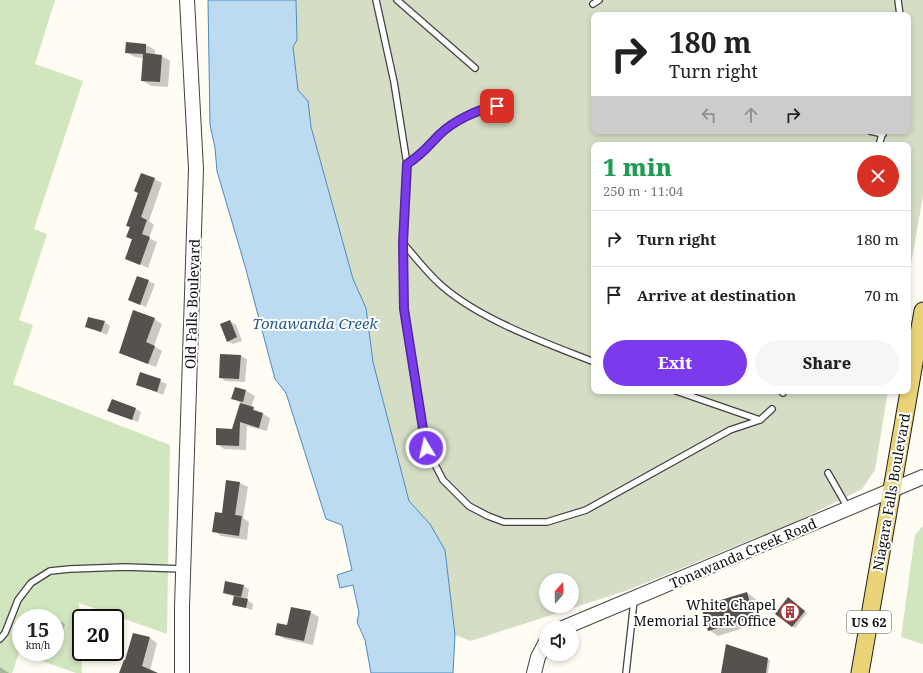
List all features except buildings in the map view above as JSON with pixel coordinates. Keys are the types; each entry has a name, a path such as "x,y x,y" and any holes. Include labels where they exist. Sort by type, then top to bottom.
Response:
{"main road":[{"name":"Niagara Falls Boulevard","path":"911,380 923,311"},
{"name":"Niagara Falls Boulevard","path":"860,673 909,394"}],"street":[{"name":"Old Falls Boulevard","path":"182,673 183,569 196,169 187,0"},
{"name":"Tonawanda Creek Road","path":"579,621 923,477"},
{"path":"534,671 539,654"}],"lane":[{"path":"376,0 394,82 407,164 403,243 404,309 426,448 443,480 469,506 488,516 504,522 547,522 586,510 730,430 760,420 772,409"},
{"path":"397,0 475,68"},
{"path":"593,4 599,0"},
{"path":"898,0 900,12"},
{"path":"407,164 422,154 440,134 462,119 488,107 506,104"},
{"path":"403,243 442,286 472,306 526,335 591,361"},
{"path":"685,394 760,420"},
{"path":"828,473 848,509"},
{"path":"0,638 4,633 18,600 31,583 50,571 125,567 183,569"},
{"path":"626,673 634,598"}],"green space":[{"path":"0,0 55,0 35,64 83,81 34,229 47,234 19,320 33,325 13,384 170,445 167,634 124,619 124,609 96,609 79,603 79,609 72,609 72,661 81,661 82,673 76,673 42,661 64,661 64,609 12,609 12,661 16,661 12,673 0,673"},
{"path":"296,0 923,0 923,196 911,264 911,142 591,142 591,394 888,394 875,470 862,489 798,521 628,590 579,606 579,573 539,573 539,613 557,613 471,641 455,635 451,605 430,524 409,501 373,362 366,308 353,279 311,127 308,101 298,90 293,47 297,40"},
{"path":"923,526 923,644 901,637 915,535"}],"water":[{"name":"Tonawanda Creek","path":"208,0 296,0 297,40 293,47 298,90 308,101 311,127 353,279 366,308 373,362 409,501 430,524 445,550 455,635 453,673 371,673 365,640 357,622 359,613 353,585 340,588 337,575 352,570 342,525 326,519 286,393 275,379 245,266 217,171 215,148 210,125"}],"place":[{"name":"White Chapel Memorial Park Office","path":"790,612"}],"route":[{"path":"426,448 404,309 403,243 407,164 422,154 440,134 462,119 488,107 497,106"}]}
